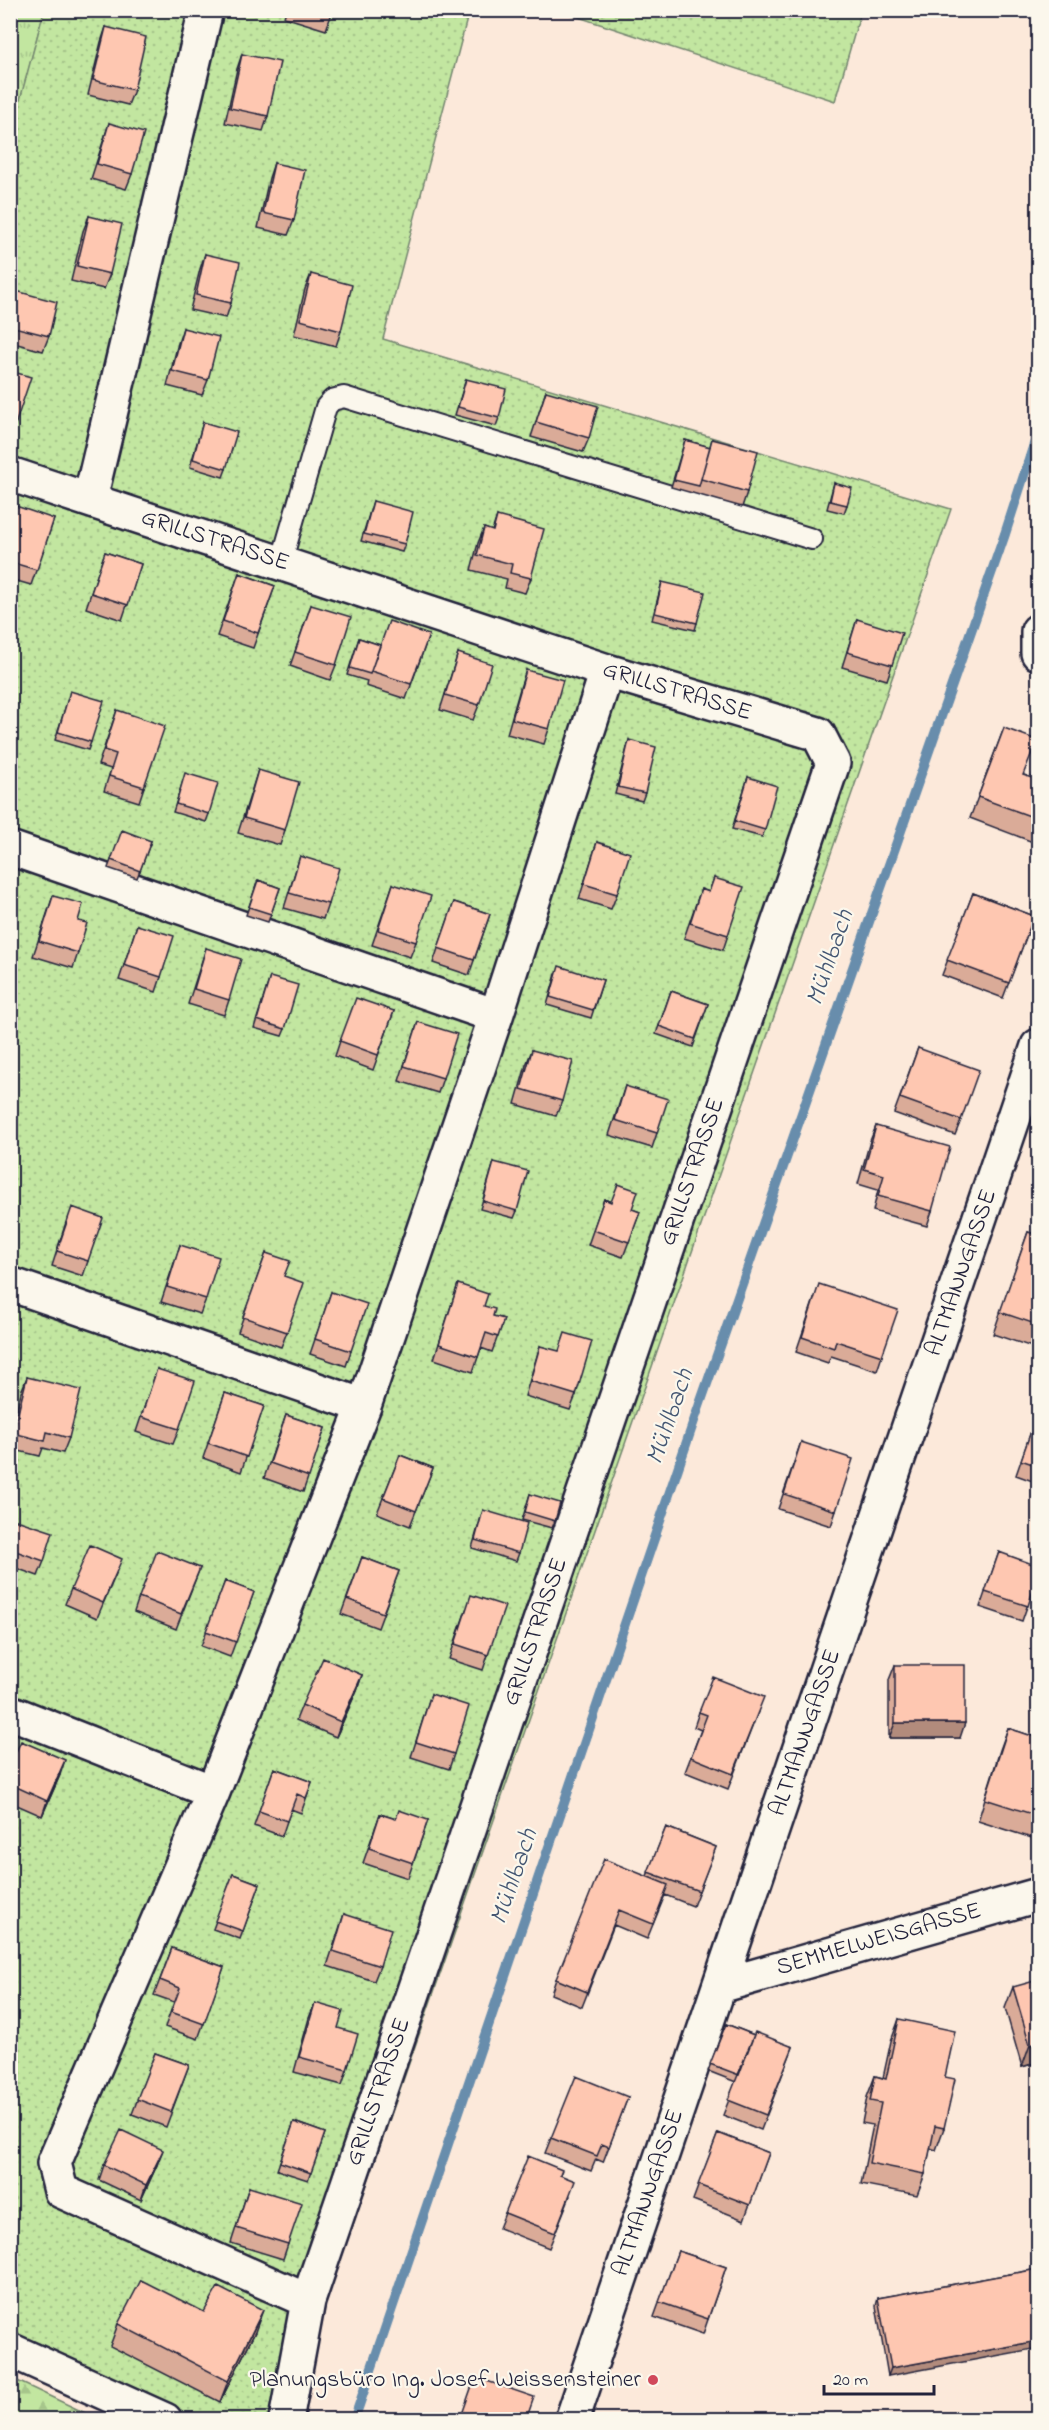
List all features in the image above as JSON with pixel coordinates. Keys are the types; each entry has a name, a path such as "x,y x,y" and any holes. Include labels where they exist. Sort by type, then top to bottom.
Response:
{"street":[{"path":"90,499 206,10"},
{"name":"GRILLSTRASSE","path":"10,474 608,671 818,734 833,763 308,2301 286,2420"},
{"path":"1038,631 1038,654"},
{"path":"308,2301 61,2191 54,2163 213,1792 364,1406 496,1016 608,671"},
{"path":"10,848 496,1016"},
{"name":"ALTMANNGASSE","path":"572,2420 1038,1046"},
{"path":"10,1284 364,1406"},
{"path":"10,1712 213,1792"},
{"name":"SEMMELWEISGASSE","path":"720,1986 1038,1895"},
{"path":"10,2350 165,2420"}],"lane":[{"path":"281,563 326,407 332,400 344,397 812,540"}],"green space":[{"path":"10,11 44,11 11,137"},
{"path":"44,11 469,11 383,339 951,509 322,2313 301,2419 157,2419 11,2343 10,137"},
{"path":"560,11 861,11 835,101"},
{"path":"11,2378 98,2419 11,2419"}],"building":[{"path":"315,10 333,10 332,15"},
{"path":"106,27 146,37 134,90 93,80"},
{"path":"242,54 280,62 268,116 230,108"},
{"path":"109,123 144,133 132,174 97,164"},
{"path":"274,163 305,170 294,220 263,213"},
{"path":"89,216 122,224 110,274 77,266"},
{"path":"205,254 240,262 231,303 196,295"},
{"path":"311,274 352,285 341,331 300,320"},
{"path":"16,291 57,302 49,336 10,326 10,310"},
{"path":"183,328 219,337 208,380 172,371"},
{"path":"10,371 31,377 16,422 10,421"},
{"path":"466,379 506,389 499,418 458,407"},
{"path":"546,391 598,406 589,438 536,422"},
{"path":"203,422 237,432 226,469 193,459"},
{"path":"712,439 758,451 747,492 701,479"},
{"path":"685,440 710,447 699,486 674,480"},
{"path":"834,483 852,488 847,505 830,501"},
{"path":"373,501 413,512 405,544 364,534"},
{"path":"13,505 54,519 37,570 10,562 10,513"},
{"path":"497,516 544,529 531,578 510,573 512,564 477,555 484,528 493,531"},
{"path":"105,552 141,564 128,605 91,593"},
{"path":"239,573 275,586 258,633 223,621"},
{"path":"662,582 705,592 697,623 655,613"},
{"path":"311,605 351,617 336,665 295,652"},
{"path":"857,619 902,633 892,665 847,652"},
{"path":"389,621 429,635 411,684 371,671"},
{"path":"359,638 380,645 370,674 350,668"},
{"path":"458,653 492,664 479,705 445,695"},
{"path":"526,670 563,680 549,729 512,719"},
{"path":"70,691 104,701 91,742 58,732"},
{"path":"117,710 165,726 144,787 109,776 116,754 104,750"},
{"path":"1004,728 1037,740 1023,775 1032,778 1038,761 1038,819 978,797"},
{"path":"629,740 656,747 645,793 618,787"},
{"path":"258,770 299,782 285,830 244,818"},
{"path":"185,773 218,783 209,814 176,804"},
{"path":"748,777 777,786 765,830 735,821"},
{"path":"122,830 151,841 140,871 111,860"},
{"path":"597,842 630,853 617,894 584,884"},
{"path":"300,856 339,868 328,904 289,893"},
{"path":"714,878 744,887 728,935 690,923 701,889 709,892"},
{"path":"258,880 280,888 271,914 249,907"},
{"path":"393,884 431,896 416,942 378,930"},
{"path":"973,893 1034,916 1009,983 947,960"},
{"path":"53,896 83,904 78,921 87,923 78,953 39,941"},
{"path":"454,902 490,914 474,960 438,948"},
{"path":"137,925 174,936 161,977 124,965"},
{"path":"206,948 241,959 229,1000 194,989"},
{"path":"559,966 603,980 593,1010 550,997"},
{"path":"270,977 298,985 285,1029 257,1020"},
{"path":"671,991 708,1004 695,1039 659,1026"},
{"path":"356,998 394,1011 378,1055 340,1041"},
{"path":"418,1022 457,1034 443,1078 404,1066"},
{"path":"918,1048 979,1070 961,1120 900,1098"},
{"path":"532,1050 573,1061 562,1101 521,1089"},
{"path":"625,1086 668,1099 657,1133 615,1120"},
{"path":"876,1126 950,1147 932,1211 878,1196 884,1175 864,1169"},
{"path":"494,1162 528,1171 517,1211 483,1201"},
{"path":"618,1184 638,1191 632,1209 640,1212 629,1242 593,1230 604,1199 611,1202"},
{"path":"72,1207 103,1218 88,1261 57,1251"},
{"path":"1028,1232 1038,1235 1038,1325 1000,1312"},
{"path":"180,1245 219,1257 206,1299 167,1287"},
{"path":"266,1253 290,1261 284,1276 304,1283 287,1332 243,1317"},
{"path":"458,1284 488,1294 484,1306 495,1309 493,1316 504,1319 498,1337 486,1333 478,1357 439,1344"},
{"path":"819,1284 898,1310 882,1356 836,1341 834,1348 802,1337"},
{"path":"331,1292 367,1304 351,1351 315,1339"},
{"path":"565,1333 592,1341 576,1395 530,1381 540,1346 559,1351"},
{"path":"157,1369 195,1381 179,1429 141,1417"},
{"path":"27,1377 81,1390 69,1438 47,1432 45,1441 13,1433"},
{"path":"225,1393 264,1406 247,1457 208,1443"},
{"path":"1038,1414 1038,1466 1021,1460"},
{"path":"286,1415 325,1428 309,1477 270,1463"},
{"path":"801,1442 853,1459 836,1511 784,1494"},
{"path":"400,1455 433,1468 416,1511 383,1498"},
{"path":"530,1494 560,1503 555,1521 525,1512"},
{"path":"483,1510 527,1523 519,1553 475,1540"},
{"path":"10,1518 53,1532 44,1561 10,1549"},
{"path":"90,1545 122,1559 103,1603 71,1589"},
{"path":"157,1551 200,1568 181,1614 139,1597"},
{"path":"999,1552 1038,1566 1038,1575 1028,1606 985,1592"},
{"path":"362,1557 399,1571 383,1613 347,1599"},
{"path":"225,1581 254,1592 236,1642 206,1631"},
{"path":"471,1595 505,1606 488,1655 455,1644"},
{"path":"323,1658 362,1675 341,1722 302,1705"},
{"path":"895,1665 965,1665 965,1723 895,1723"},
{"path":"713,1677 764,1697 733,1774 691,1757 707,1715 699,1712"},
{"path":"431,1694 469,1706 454,1754 416,1742"},
{"path":"1008,1728 1038,1738 1038,1816 985,1799"},
{"path":"21,1741 65,1760 47,1801 10,1784 10,1765"},
{"path":"274,1768 312,1782 306,1798 297,1794 287,1821 259,1811"},
{"path":"399,1810 428,1820 413,1863 369,1848 380,1814 396,1819"},
{"path":"666,1827 716,1847 699,1891 648,1872"},
{"path":"604,1859 668,1885 653,1924 619,1910 587,1992 556,1979"},
{"path":"233,1874 260,1884 243,1931 215,1921"},
{"path":"344,1914 391,1929 380,1966 333,1951"},
{"path":"172,1948 224,1967 204,2024 171,2012 180,1988 160,1980"},
{"path":"1038,1980 1038,2043 1030,2045 1013,1987"},
{"path":"315,2003 343,2011 338,2028 358,2034 347,2070 299,2057"},
{"path":"899,2019 955,2031 945,2077 955,2079 944,2128 935,2126 925,2174 869,2163 881,2103 870,2101 875,2076 886,2079"},
{"path":"726,2024 754,2035 739,2075 710,2064"},
{"path":"755,2032 793,2047 766,2115 728,2100"},
{"path":"155,2053 189,2065 171,2112 137,2099"},
{"path":"576,2076 628,2097 609,2147 602,2144 597,2156 551,2138"},
{"path":"294,2122 325,2133 311,2173 280,2162"},
{"path":"121,2130 163,2150 146,2185 104,2165"},
{"path":"718,2133 769,2153 750,2205 698,2185"},
{"path":"528,2156 562,2170 560,2175 575,2181 555,2233 505,2213"},
{"path":"249,2187 302,2203 288,2244 236,2228"},
{"path":"678,2251 726,2267 708,2319 659,2302"},
{"path":"1038,2269 1038,2341 891,2368 878,2298"},
{"path":"141,2280 204,2312 218,2287 263,2310 228,2381 118,2324"},
{"path":"475,2377 534,2397 526,2420 460,2420"}],"waterway":[{"name":"Mühlbach","path":"354,2420 695,1418 1005,534 1038,432"}],"place":[{"name":"Planungsbüro Ing. Josef Weissensteiner","path":"653,2380"}]}
